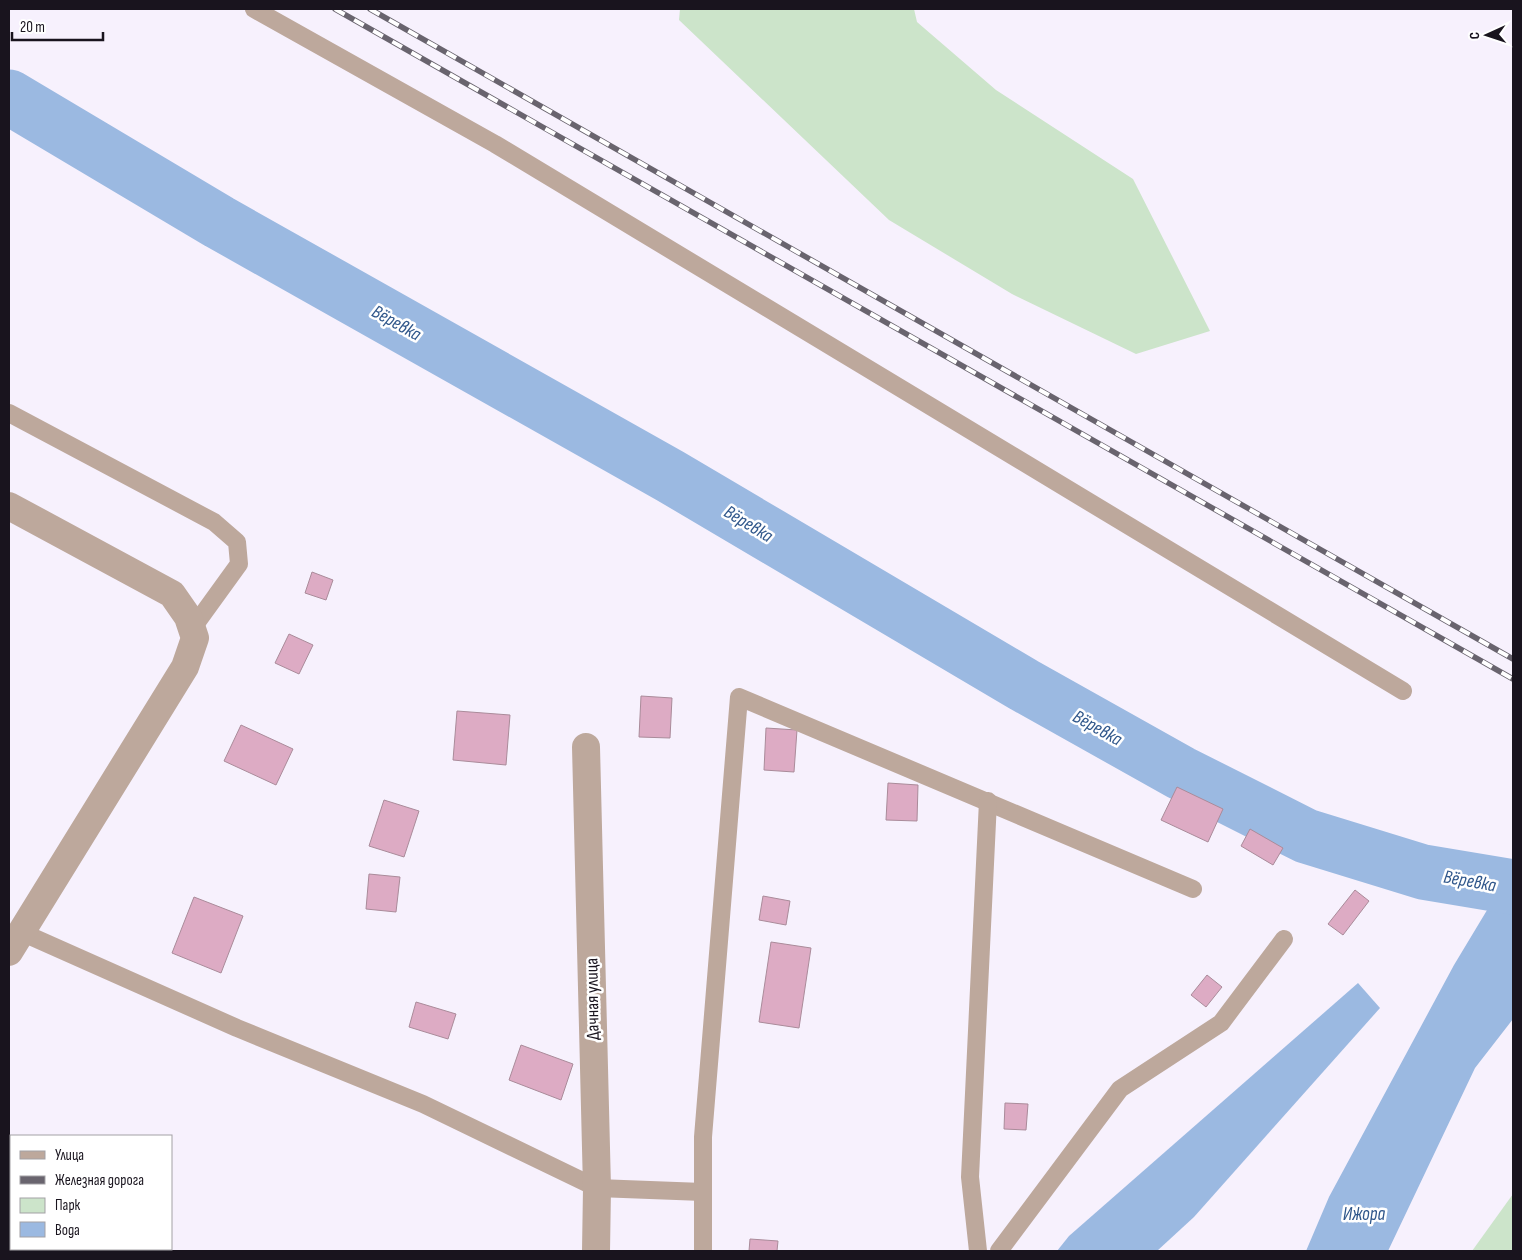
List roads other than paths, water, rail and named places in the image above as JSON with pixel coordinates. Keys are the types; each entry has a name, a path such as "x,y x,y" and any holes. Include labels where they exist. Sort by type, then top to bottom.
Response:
{"street":[{"path":"9,506 172,594 188,617 196,638 185,668 15,942"},
{"name":"Дачная улица","path":"586,748 597,1188 596,1251"}],"lane":[{"path":"254,9 495,144 1403,691"},
{"path":"9,413 214,522 237,542 239,564 192,629"},
{"path":"704,1251 703,1137 739,697 1193,889"},
{"path":"978,1251 970,1176 988,801"},
{"path":"999,1251 1120,1089 1221,1023 1284,939"},
{"path":"15,942 237,1028 423,1104 597,1188 703,1192"}],"water":[{"name":"Ижора","path":"1513,867 1513,1019 1475,1068 1388,1251 1306,1251 1329,1197 1454,965"},
{"path":"1358,983 1380,1008 1194,1217 1157,1251 1057,1251 1069,1236"}],"waterway":[{"name":"Вёревка","path":"9,97 219,222 670,476 1024,685 1181,773 1306,836 1423,872 1513,887"}],"railway":[{"path":"335,9 1513,679"},
{"path":"370,9 1513,659"}]}
